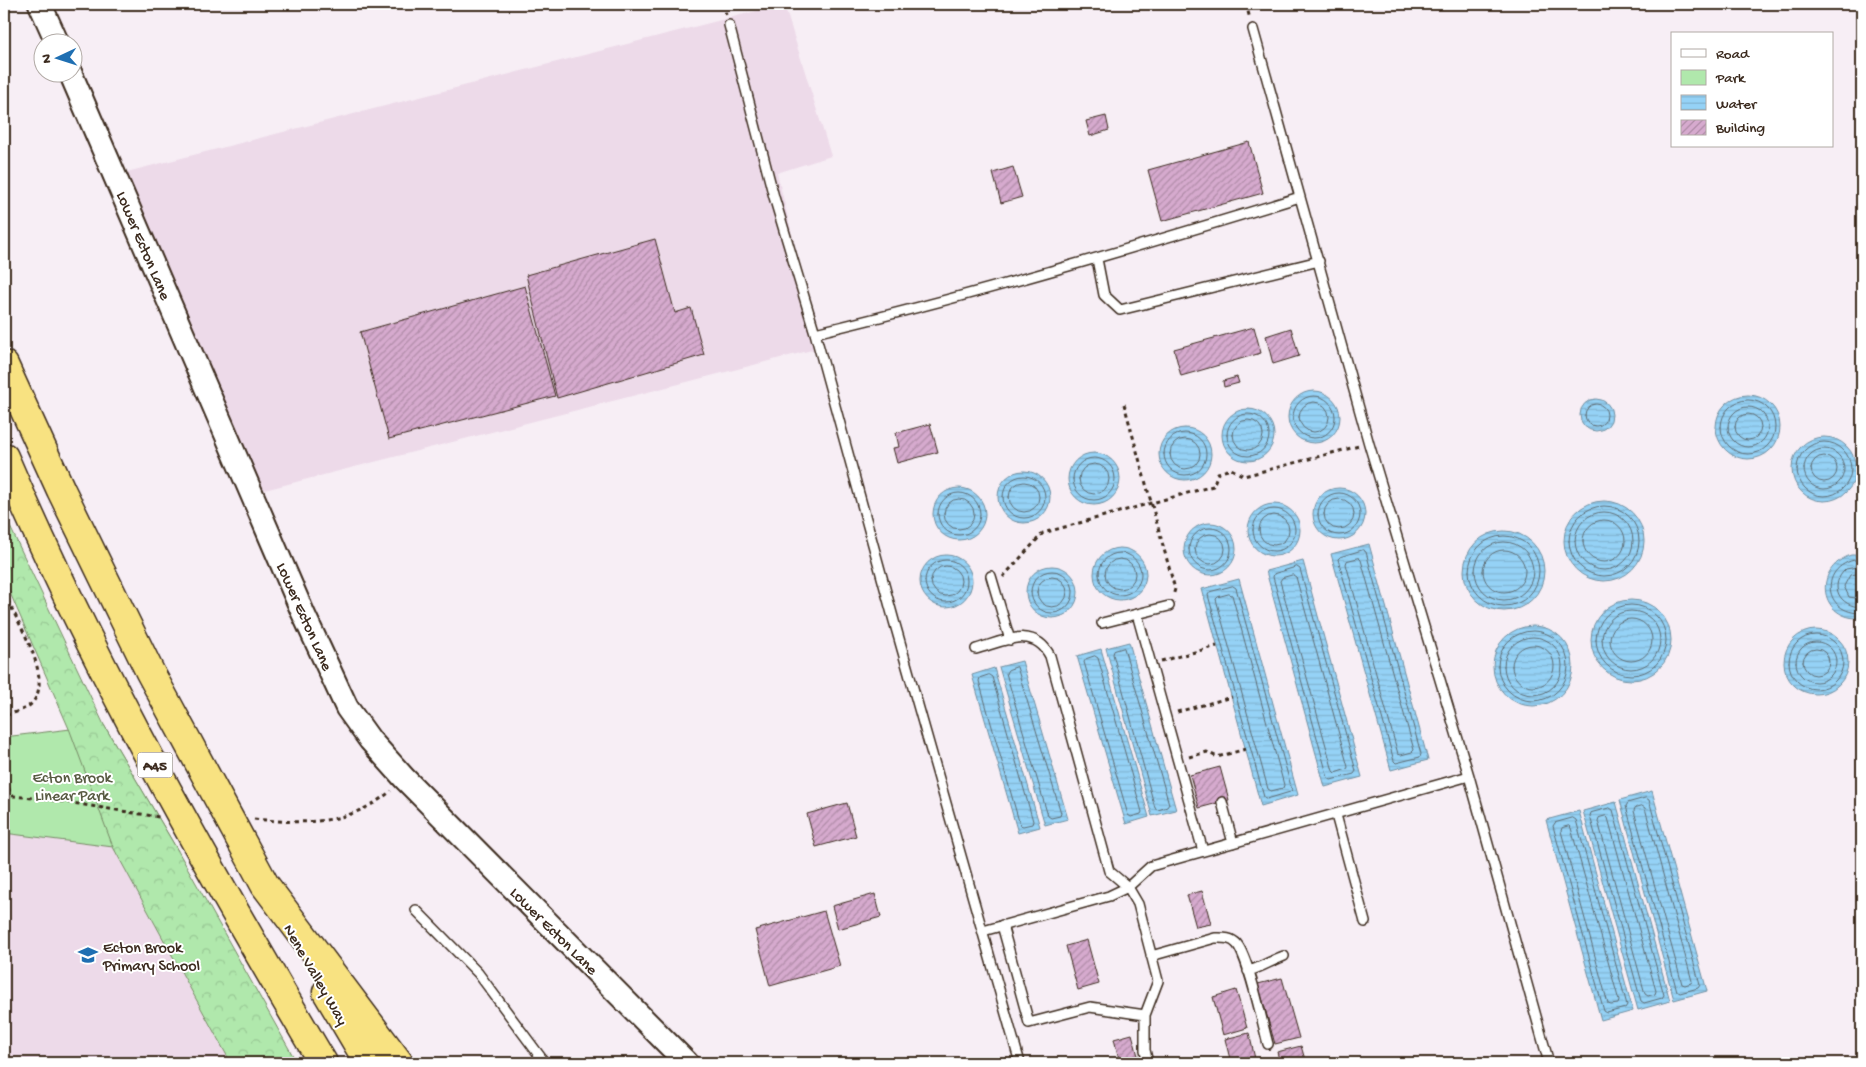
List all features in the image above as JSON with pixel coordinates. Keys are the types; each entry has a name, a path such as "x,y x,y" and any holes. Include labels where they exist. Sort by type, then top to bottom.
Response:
{"highway":[{"name":"A45","path":"4,365 61,490 150,672 265,885"},
{"name":"A45","path":"4,457 25,506 123,706 232,910 323,1063"},
{"name":"Nene Valley Way","path":"265,885 369,1063"},
{"path":"265,885 399,1063"}],"street":[{"path":"40,4 53,32"},
{"name":"Lower Ecton Lane","path":"74,82 295,594 347,708 370,740 404,779 687,1063"}],"lane":[{"path":"729,25 774,197 815,333 894,621 1020,1063"},
{"path":"1253,29 1369,444 1469,776 1549,1063"},
{"path":"815,333 930,305 1097,260 1300,197"},
{"path":"1097,260 1104,295 1120,310 1319,261"},
{"path":"992,576 1010,640"},
{"path":"1102,623 1169,606"},
{"path":"1137,614 1203,852"},
{"path":"976,649 1030,636 1045,647 1109,871 1128,887 1138,904 1158,981 1145,1014 1145,1050 1148,1063"},
{"path":"983,931 1109,896 1128,887 1151,866 1469,776"},
{"path":"1222,802 1233,843"},
{"path":"1336,815 1365,922"},
{"path":"416,910 478,973 545,1063"},
{"path":"1002,925 1030,1023 1090,1007 1145,1014"},
{"path":"1151,956 1215,938 1226,938 1236,943 1248,971 1268,1044"},
{"path":"1248,971 1268,966 1284,956"}],"path":[{"path":"1124,404 1175,589 1169,606"},
{"path":"995,587 1043,533 1213,486 1218,473 1231,469 1244,476 1369,444"},
{"path":"4,593 38,666 40,688 31,704 4,716"},
{"path":"1151,664 1217,646"},
{"path":"1165,715 1232,697"},
{"path":"1178,760 1206,752 1217,757 1246,749"},
{"path":"4,764 10,794"},
{"path":"254,819 299,824 352,815 374,804 404,779"},
{"path":"4,795 10,794 148,817 163,817"}],"shaded area":[{"path":"784,4 831,156 777,173 820,348 245,495 111,176"},
{"name":"Ecton Brook Primary School","path":"4,833 113,847 231,1063 4,1063"}],"green space":[{"path":"4,514 104,725 178,851 297,1063 231,1063 113,847 70,731 4,579"},
{"name":"Ecton Brook Linear Park","path":"104,725 178,851 113,847 4,833 4,737"}],"water":[{"path":"1314,391 1324,393 1332,399 1338,407 1340,417 1338,427 1332,435 1324,441 1314,443 1304,441 1296,435 1290,427 1288,417 1290,407 1296,399 1304,393"},
{"path":"1748,395 1766,401 1774,409 1780,427 1774,445 1766,453 1748,459 1730,453 1722,445 1716,427 1722,409 1730,401"},
{"path":"1596,399 1602,400 1607,404 1611,409 1611,421 1607,426 1602,430 1596,431 1590,430 1585,426 1581,421 1580,415 1581,409 1585,404 1590,400"},
{"path":"1248,409 1258,411 1266,417 1272,425 1274,435 1272,445 1266,453 1258,459 1248,461 1238,459 1230,453 1224,445 1222,435 1224,425 1230,417 1238,411"},
{"path":"1185,428 1199,432 1207,440 1211,454 1207,468 1199,476 1185,480 1171,476 1163,468 1159,454 1163,440 1171,432"},
{"path":"1824,437 1842,443 1850,451 1856,469 1850,487 1842,495 1824,501 1806,495 1798,487 1792,469 1798,451 1806,443"},
{"path":"1094,453 1104,455 1112,461 1118,469 1120,479 1118,489 1112,497 1104,503 1094,505 1084,503 1076,497 1070,489 1068,479 1070,469 1076,461 1084,455"},
{"path":"1024,471 1038,475 1046,483 1050,497 1046,511 1038,519 1024,523 1010,519 1002,511 998,497 1002,483 1010,475"},
{"path":"959,488 973,492 981,500 985,514 981,528 973,536 959,540 945,536 937,528 933,514 937,500 945,492"},
{"path":"1339,488 1349,490 1357,496 1363,504 1365,514 1363,524 1357,532 1349,538 1339,540 1329,538 1321,532 1315,524 1313,514 1315,504 1321,496 1329,490"},
{"path":"1604,501 1619,504 1632,513 1641,526 1644,541 1641,556 1632,569 1619,578 1604,581 1589,578 1576,569 1567,556 1564,541 1567,526 1576,513 1589,504"},
{"path":"1274,504 1284,506 1292,512 1298,520 1300,530 1298,540 1292,548 1284,554 1274,556 1264,554 1256,548 1250,540 1248,530 1250,520 1256,512 1264,506"},
{"path":"1210,523 1220,525 1228,531 1234,539 1236,549 1234,559 1228,567 1220,573 1210,575 1200,573 1192,567 1186,559 1184,549 1186,539 1192,531 1200,525"},
{"path":"1504,531 1519,534 1532,543 1541,556 1544,571 1541,586 1532,599 1519,608 1504,611 1489,608 1476,599 1467,586 1464,571 1467,556 1476,543 1489,534"},
{"path":"1369,544 1428,760 1391,770 1331,554"},
{"path":"1120,548 1130,550 1138,556 1144,564 1146,574 1144,584 1138,592 1130,598 1120,600 1110,598 1102,592 1096,584 1094,574 1096,564 1102,556 1110,550"},
{"path":"946,555 956,557 964,563 970,571 972,581 970,591 964,599 956,605 946,607 936,605 928,599 922,591 920,581 922,571 928,563 936,557"},
{"path":"1851,555 1862,555 1862,618 1848,617 1837,611 1830,603 1826,593 1826,582 1830,571 1838,562"},
{"path":"1303,561 1362,777 1325,787 1266,571"},
{"path":"1052,566 1062,568 1070,574 1076,582 1078,592 1076,602 1070,610 1062,616 1052,618 1042,616 1034,610 1028,602 1026,592 1028,582 1034,574 1042,568"},
{"path":"1239,579 1298,795 1261,806 1202,589"},
{"path":"1631,600 1646,603 1659,612 1668,625 1671,640 1668,655 1659,668 1646,677 1631,680 1616,677 1603,668 1594,655 1591,640 1594,625 1603,612 1616,603"},
{"path":"1533,626 1548,629 1561,638 1570,651 1573,666 1570,681 1561,694 1548,703 1533,706 1518,703 1505,694 1496,681 1493,666 1496,651 1505,638 1518,629"},
{"path":"1816,630 1834,636 1842,644 1848,662 1842,680 1834,688 1816,694 1798,688 1790,680 1784,662 1790,644 1798,636"},
{"path":"1129,642 1176,810 1152,816 1106,648"},
{"path":"1101,649 1149,817 1126,824 1077,656"},
{"path":"1022,661 1068,819 1045,825 999,667"},
{"path":"994,668 1040,827 1018,833 972,675"},
{"path":"1652,791 1707,991 1674,1000 1620,800"},
{"path":"1616,802 1670,1001 1638,1010 1583,811"},
{"path":"1579,811 1633,1011 1601,1020 1546,820"}],"building":[{"path":"1106,116 1109,130 1090,136 1086,121"},
{"path":"1249,142 1263,193 1162,221 1148,170"},
{"path":"1013,167 1022,197 1001,203 993,173"},
{"path":"655,239 675,313 691,308 704,355 557,398 526,275"},
{"path":"525,286 555,396 389,439 360,332"},
{"path":"1254,327 1261,353 1181,376 1174,349"},
{"path":"1291,328 1299,356 1273,364 1266,336"},
{"path":"1237,377 1239,383 1224,387 1223,381"},
{"path":"930,424 938,452 897,463 893,448 899,447 896,433"},
{"path":"1220,767 1229,800 1199,808 1190,775"},
{"path":"847,803 856,836 816,847 807,814"},
{"path":"1202,891 1211,924 1196,927 1187,895"},
{"path":"875,894 881,917 838,929 832,906"},
{"path":"824,911 840,966 770,986 755,930"},
{"path":"1087,940 1099,984 1078,990 1066,946"},
{"path":"1282,978 1299,1038 1275,1044 1258,984"},
{"path":"1236,990 1247,1028 1223,1035 1213,997"},
{"path":"1249,1033 1256,1063 1231,1063 1225,1039"},
{"path":"1132,1034 1140,1063 1120,1063 1114,1039"},
{"path":"1301,1046 1306,1063 1280,1063 1277,1052"}],"place":[{"name":"Ecton Brook Primary School","path":"88,955"}]}
